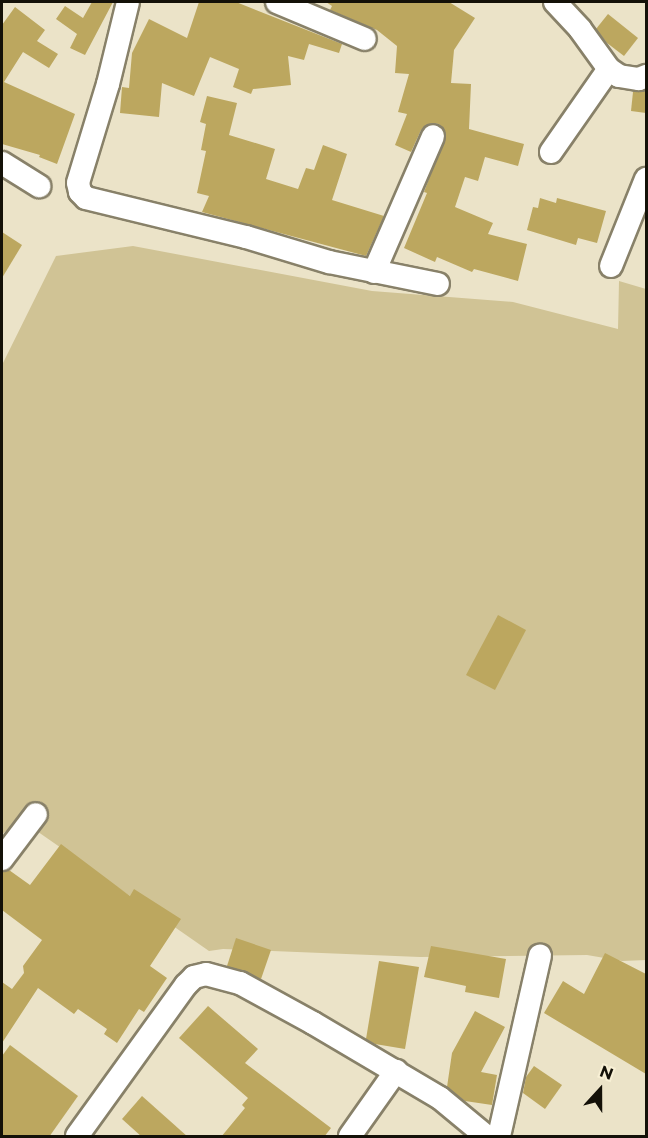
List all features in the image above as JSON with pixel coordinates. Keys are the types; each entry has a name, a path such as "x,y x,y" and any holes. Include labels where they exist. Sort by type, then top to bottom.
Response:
{"street":[{"path":"128,2 108,84 78,183 80,192 86,198 374,272 438,285"},
{"path":"277,2 365,39"},
{"path":"555,2 580,29 609,69 619,76 639,79 646,76"},
{"path":"551,152 609,69"},
{"path":"374,272 433,135"},
{"path":"2,163 39,186"},
{"path":"611,266 646,179"},
{"path":"2,859 36,814"},
{"path":"500,1137 540,956"},
{"path":"77,1137 186,985 194,977 206,974 240,983 396,1071 440,1098 486,1137"},
{"path":"350,1137 396,1071"}],"shaded area":[{"path":"133,246 372,291 513,302 618,329 619,281 646,289 646,960 622,961 587,955 420,957 223,949 209,951 21,820 2,834 2,365 56,256"}],"building":[{"path":"92,2 113,2 85,55 70,48 77,34 56,19 65,6 83,18"},
{"path":"199,2 236,2 342,44 339,53 309,44 304,60 288,56 291,85 253,89 251,94 233,87 239,69 210,57 194,96 162,83 159,117 120,113 122,87 129,88 132,53 149,19 187,38"},
{"path":"326,2 449,2 475,18 454,50 451,83 471,84 469,129 524,144 518,166 485,157 478,181 465,177 455,207 493,223 488,234 527,244 518,281 474,269 472,272 437,257 435,262 404,248 427,193 424,192 446,134 439,124 431,123 421,130 411,152 395,145 407,114 398,112 409,74 395,73 397,46 377,30 330,10 332,6"},
{"path":"15,7 45,30 37,41 58,54 49,68 23,52 4,82 75,114 57,164 39,157 40,155 2,144 2,25"},
{"path":"608,14 638,38 624,56 607,43 596,29"},
{"path":"646,90 646,113 631,111 633,92"},
{"path":"207,96 237,103 229,135 275,149 266,179 298,189 306,168 314,170 323,145 347,154 332,200 384,216 366,256 202,212 209,196 197,193 206,151 201,150 206,124 200,122"},
{"path":"540,198 556,203 557,198 606,211 597,243 578,238 576,245 527,230 533,207 538,208"},
{"path":"2,232 22,245 2,278"},
{"path":"498,615 526,630 495,690 466,675"},
{"path":"61,844 130,896 134,889 181,919 150,966 167,978 144,1012 139,1009 117,1043 104,1034 107,1029 78,1009 74,1014 38,988 2,1043 2,982 12,989 24,973 23,966 42,940 2,910 2,872 9,870 30,885"},
{"path":"236,938 271,950 261,979 227,966"},
{"path":"431,946 506,959 499,998 465,992 466,986 424,977"},
{"path":"605,953 646,974 646,1074 544,1013 563,981 584,994"},
{"path":"379,961 419,967 405,1049 375,1044 366,1039"},
{"path":"208,1006 258,1049 245,1063 331,1128 324,1137 221,1137 245,1108 242,1105 248,1098 179,1038"},
{"path":"475,1011 505,1027 481,1072 497,1075 492,1105 465,1101 447,1087 452,1053"},
{"path":"10,1045 78,1096 49,1137 2,1137 2,1056"},
{"path":"534,1066 562,1085 545,1109 523,1093 526,1077"},
{"path":"142,1096 188,1137 142,1137 122,1119"}]}
